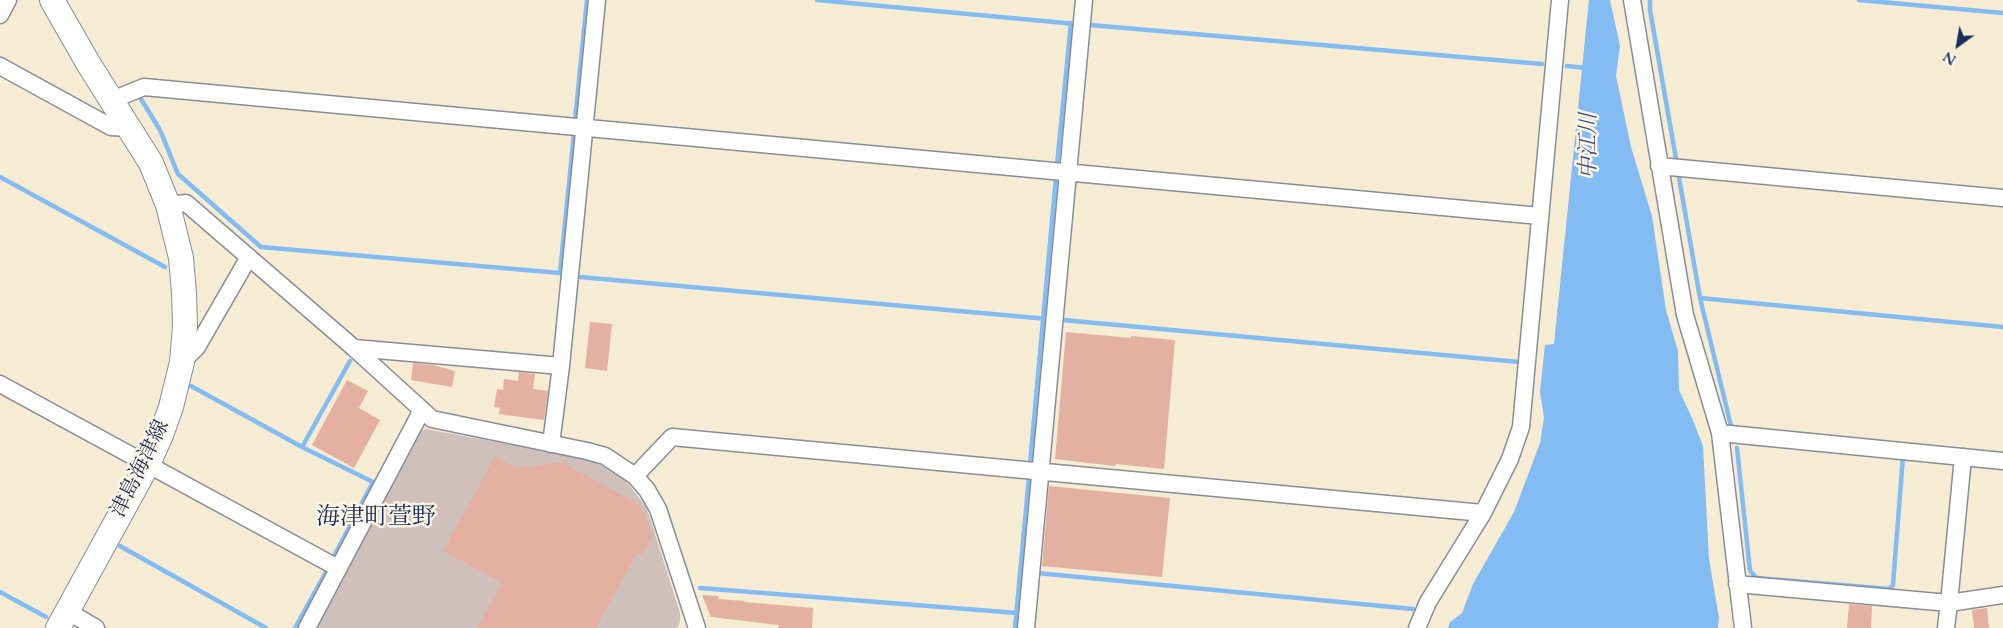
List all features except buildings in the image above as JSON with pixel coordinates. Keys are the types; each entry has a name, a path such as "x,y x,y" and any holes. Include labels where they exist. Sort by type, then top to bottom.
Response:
{"main road":[{"name":"津島海津線","path":"52,0 88,63 151,163 168,205 180,258 185,326 182,362 171,407 161,435 148,464 62,620"}],"street":[{"path":"0,15 8,0"},
{"path":"551,444 561,366 598,0"},
{"path":"1026,628 1084,0"},
{"path":"1417,628 1428,602 1483,513 1510,459 1521,427 1560,0"},
{"path":"1632,0 1685,315 1720,433 1743,628"},
{"path":"0,66 111,127 130,128"},
{"path":"112,100 144,87 1540,216"},
{"path":"1659,166 2003,198"},
{"path":"168,205 186,203 354,348 432,419 605,456 635,476 647,490 658,509 692,623"},
{"path":"182,362 197,347 249,257"},
{"path":"354,348 561,366"},
{"path":"0,384 338,568"},
{"path":"306,628 422,410"},
{"path":"1720,433 2003,461"},
{"path":"635,476 672,437 1483,513"},
{"path":"1946,628 1963,457"},
{"path":"1737,584 1949,602 2003,596"},
{"path":"62,620 96,628"}],"shaded area":[{"path":"426,429 587,459 601,465 626,481 646,507 650,518 680,613 680,622 677,628 313,628 418,432"}],"water":[{"name":"中江川","path":"1589,0 1610,0 1620,46 1616,76 1631,147 1652,216 1666,310 1678,351 1679,390 1703,446 1709,559 1719,618 1718,628 1448,628 1450,622 1462,613 1473,584 1514,512 1540,443 1544,418 1540,392 1545,345 1554,344"}],"waterway":[{"path":"575,121 587,0"},
{"path":"817,0 1076,24"},
{"path":"1650,0 1650,10 1676,159"},
{"path":"1859,0 2003,13"},
{"path":"1057,165 1071,23"},
{"path":"1090,25 1542,64"},
{"path":"1567,66 1586,68"},
{"path":"141,99 160,130 178,174 261,247 560,273 565,275"},
{"path":"560,273 574,134"},
{"path":"1678,172 1700,298 1731,426"},
{"path":"0,177 165,267"},
{"path":"1030,464 1056,177"},
{"path":"580,277 1048,319"},
{"path":"1700,298 2003,327"},
{"path":"1063,320 1519,362"},
{"path":"333,558 373,482 302,447 350,361"},
{"path":"191,386 302,447"},
{"path":"1737,448 1750,571 1757,578 1889,589 1893,585 1903,456"},
{"path":"1015,628 1029,477"},
{"path":"120,546 266,628"},
{"path":"295,628 326,572"},
{"path":"1037,573 1413,609"},
{"path":"700,588 1017,613"},
{"path":"0,592 46,617"}],"district":[{"name":"海津町萱野","path":"376,518"}]}
